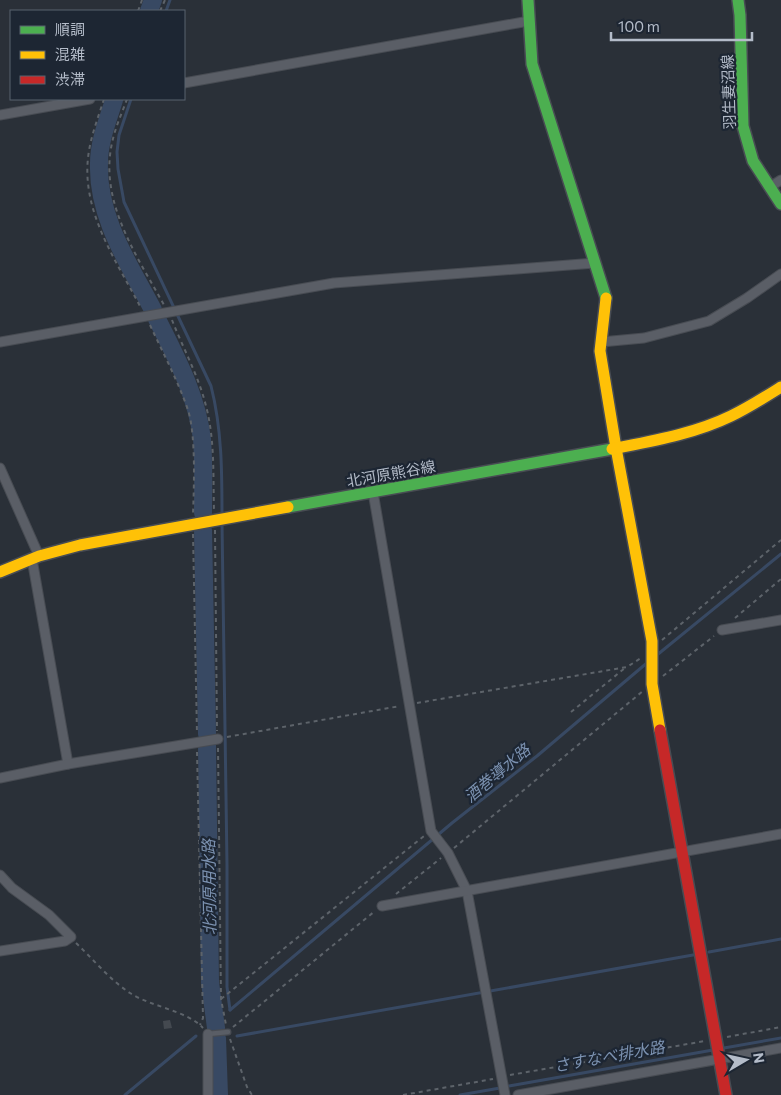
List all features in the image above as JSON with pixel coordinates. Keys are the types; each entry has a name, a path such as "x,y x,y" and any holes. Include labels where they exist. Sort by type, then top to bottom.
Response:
{"street":[{"path":"528,0 534,70 606,299 600,351 652,651 652,684 726,1095"},
{"name":"羽生妻沼線","path":"738,0 742,54 743,126 753,161 781,204"},
{"path":"185,82 529,21"},
{"path":"0,115 84,100"},
{"path":"770,187 781,180"},
{"path":"0,342 334,283 595,263"},
{"path":"600,342 644,338 709,321 747,298 781,274"},
{"name":"北河原熊谷線","path":"0,572 35,557 80,545 616,448 691,432 738,412 781,386"},
{"path":"0,468 35,557 68,764"},
{"path":"373,492 431,831 448,853 467,891 505,1095"},
{"path":"722,630 781,620"},
{"path":"0,778 68,764 218,739"},
{"path":"382,906 781,834"},
{"path":"0,875 12,888 49,915 70,937 66,940 0,951"},
{"path":"208,1034 208,1095"},
{"path":"518,1095 781,1048"}],"lane":[{"path":"208,1034 228,1032"}],"path":[{"path":"104,100 88,158 90,198 104,238 147,315 189,411 192,429 203,1018 200,1025"},
{"path":"127,100 111,149 109,162 113,199 119,218 166,312 201,389 207,407 211,432 215,522 221,999 228,1032 247,1087 252,1095"},
{"path":"570,712 627,667 652,651 781,540"},
{"path":"397,894 652,684 722,630 781,578"},
{"path":"218,739 627,667"},
{"path":"221,999 431,831"},
{"path":"228,1032 382,906"},
{"path":"70,937 112,979 130,994 200,1025 208,1034"},
{"path":"403,1095 716,1042 781,1027"}],"building":[{"path":"170,1020 172,1028 164,1029 163,1021"}],"waterway":[{"name":"北河原用水路","path":"149,10 153,0"},
{"path":"166,10 170,0"},
{"name":"北河原用水路","path":"114,100 99,155 103,202 116,239 153,310"},
{"path":"131,100 119,135 117,152 124,202 211,386 219,435 222,517"},
{"name":"北河原用水路","path":"157,319 185,377 196,407 202,439 203,513"},
{"path":"222,523 227,987 230,1010"},
{"name":"北河原用水路","path":"203,530 207,734"},
{"name":"酒巻導水路","path":"657,655 781,554"},
{"name":"酒巻導水路","path":"230,1010 452,823 537,756 648,662"},
{"name":"北河原用水路","path":"207,745 210,982 216,1028"},
{"path":"709,952 781,939"},
{"path":"237,1036 693,955"},
{"name":"酒巻導水路","path":"125,1095 196,1036"},
{"name":"北河原用水路","path":"217,1038 219,1095"},
{"name":"さすなべ排水路","path":"724,1048 781,1038"},
{"name":"さすなべ排水路","path":"509,1086 713,1050"},
{"name":"さすなべ排水路","path":"460,1095 500,1088"}],"traffic: fast":[{"path":"528,0 532,64 606,298"},
{"path":"738,0 743,126 753,161 781,204"},
{"path":"288,507 612,449"}],"traffic: slow":[{"path":"606,298 600,351 652,641 652,684 660,730"},
{"path":"612,449 702,428 737,413 781,387"},
{"path":"0,572 39,556 80,545 288,507"}],"traffic: jam":[{"path":"660,730 726,1095"}]}
